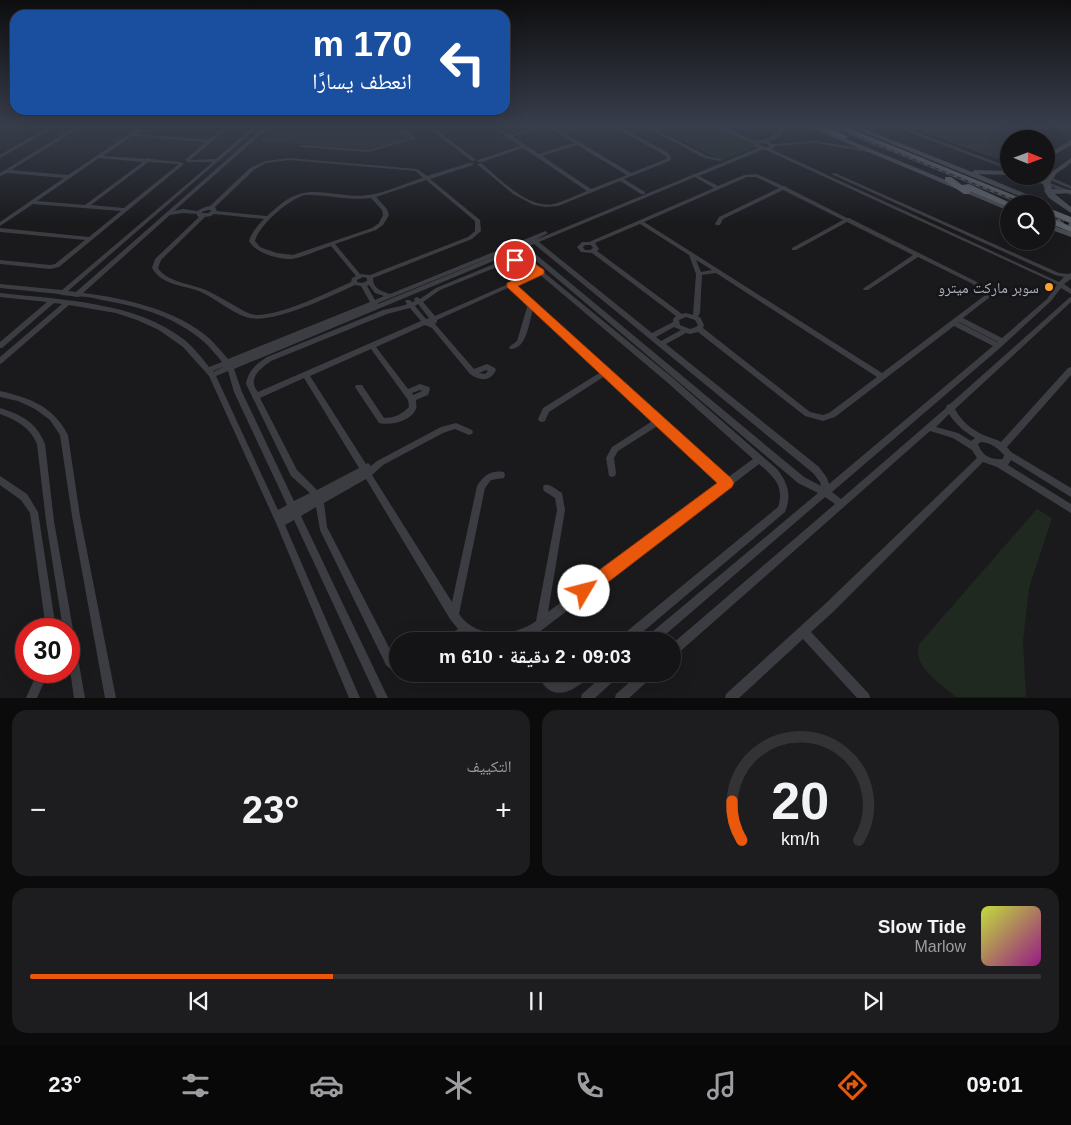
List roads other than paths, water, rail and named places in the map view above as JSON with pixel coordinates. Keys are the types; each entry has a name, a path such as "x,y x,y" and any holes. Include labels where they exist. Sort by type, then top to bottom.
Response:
{"highway":[{"path":"898,159 1000,200"},
{"path":"918,159 1009,195"},
{"path":"948,179 967,192"},
{"path":"1055,214 1071,220"},
{"path":"1055,223 1071,229"}],"main road":[{"path":"888,159 1000,205"},
{"path":"931,159 1023,195"},
{"path":"1055,176 1071,160"},
{"path":"953,168 981,172 1000,171"},
{"path":"1048,185 1059,203 1071,212"},
{"path":"1050,185 1070,191"},
{"path":"1055,207 1071,212"},
{"path":"1055,229 1071,235"}],"street":[{"path":"0,175 26,159"},
{"path":"0,219 93,159"},
{"path":"144,159 202,163 218,159"},
{"path":"87,206 150,159"},
{"path":"0,262 53,267 59,264 189,159"},
{"path":"0,346 218,159"},
{"path":"0,361 231,159"},
{"path":"212,210 252,169 273,160 289,159 413,169 428,177 476,218 480,224 478,231 463,241 370,280 363,286"},
{"path":"468,159 472,162"},
{"path":"372,196 386,210 385,220 374,229 299,256 286,257 255,247 252,242 252,237 286,200 299,195 310,193 372,196 472,162 488,159"},
{"path":"543,159 591,191"},
{"path":"603,159 631,175"},
{"path":"479,162 535,205 551,206 666,161 668,159"},
{"path":"707,159 712,164"},
{"path":"714,159 721,160"},
{"path":"210,373 662,187 725,159"},
{"path":"627,201 640,194 696,175 732,159"},
{"path":"793,159 1053,280 1071,292"},
{"path":"799,159 1057,274 1070,276"},
{"path":"978,159 1000,167"},
{"path":"980,159 1000,167"},
{"path":"202,163 207,169"},
{"path":"6,171 67,176"},
{"path":"696,175 719,187"},
{"path":"680,316 593,251 586,252 580,247 584,243 591,243 719,187 746,176 754,175 784,187 977,284 986,293 987,298 829,417 816,417 698,330"},
{"path":"618,180 640,194"},
{"path":"190,184 201,185"},
{"path":"866,188 873,185"},
{"path":"1050,185 1070,191"},
{"path":"718,224 721,218 784,187"},
{"path":"0,224 30,201 126,210"},
{"path":"180,204 185,210"},
{"path":"166,215 185,210 202,212 212,210 269,218"},
{"path":"202,212 158,259 155,268 160,276 205,291 244,313 260,317 278,313 354,283 363,286 376,305"},
{"path":"794,249 848,219"},
{"path":"641,222 882,377"},
{"path":"0,230 90,239"},
{"path":"533,240 619,310 664,342 698,374 816,470 824,481 826,493"},
{"path":"591,243 596,248 593,251"},
{"path":"332,244 359,276"},
{"path":"354,283 354,279 366,275 378,292 392,298 404,296 521,245"},
{"path":"521,245 686,381 801,480 826,493 841,504"},
{"path":"690,254 699,274 695,317"},
{"path":"866,289 918,254"},
{"path":"389,659 323,528 322,508 316,498 294,473 250,384 251,377 261,364 385,312 417,305 438,289 508,261 528,263 540,272 759,458 781,480 785,490 785,500 782,509 635,632"},
{"path":"699,274 717,271"},
{"path":"256,396 426,323 434,322 540,272"},
{"path":"661,632 1000,343 1049,300 1063,281 1070,276"},
{"path":"511,285 727,483"},
{"path":"0,286 121,301 163,314 198,334 228,366 238,392 383,698"},
{"path":"370,295 378,292"},
{"path":"412,293 426,323"},
{"path":"0,296 109,310 150,322 183,342 197,355 210,373 279,519 355,698"},
{"path":"404,296 417,305 434,322 473,372"},
{"path":"681,643 929,428 1071,299"},
{"path":"512,347 520,342 531,304"},
{"path":"606,316 619,310"},
{"path":"655,335 676,323 676,319 680,316 695,317 701,324 698,330 690,332 685,331 676,323"},
{"path":"957,321 1000,343"},
{"path":"664,342 685,331"},
{"path":"359,387 379,418 387,422 407,414 413,407 412,399 372,346"},
{"path":"1002,447 1071,370"},
{"path":"542,419 546,410 606,372"},
{"path":"686,381 698,374"},
{"path":"306,375 454,615 465,630 471,632"},
{"path":"407,392 420,387 426,390 425,393 412,399"},
{"path":"0,394 23,400 47,412 58,424 64,435 76,516 111,698"},
{"path":"950,407 953,416 963,426 1002,447 1008,454 1071,493"},
{"path":"0,411 27,423 37,434 41,444 50,521 80,698"},
{"path":"612,473 610,458 615,449 659,421"},
{"path":"279,519 448,427 463,428 469,432"},
{"path":"929,428 955,435 974,447 982,458 991,463 1000,464 1006,462 1008,454"},
{"path":"974,447 976,441 985,439"},
{"path":"529,632 759,458"},
{"path":"730,698 803,632 982,458"},
{"path":"1000,464 1071,509"},
{"path":"454,615 481,486 489,477 501,475"},
{"path":"0,480 24,496 34,512 49,618"},
{"path":"542,623 561,510 559,496 547,488"},
{"path":"803,632 865,698"},
{"path":"549,682 552,687 558,690 566,689 575,682"},
{"path":"586,698 604,682"},
{"path":"620,698 638,682"},
{"path":"30,698 38,683"}],"railway":[{"path":"912,159 1002,195"},
{"path":"1055,218 1067,223"},
{"path":"1064,222 1071,225"}],"place":[{"name":"سوبر ماركت ميترو","path":"1049,287"}]}
